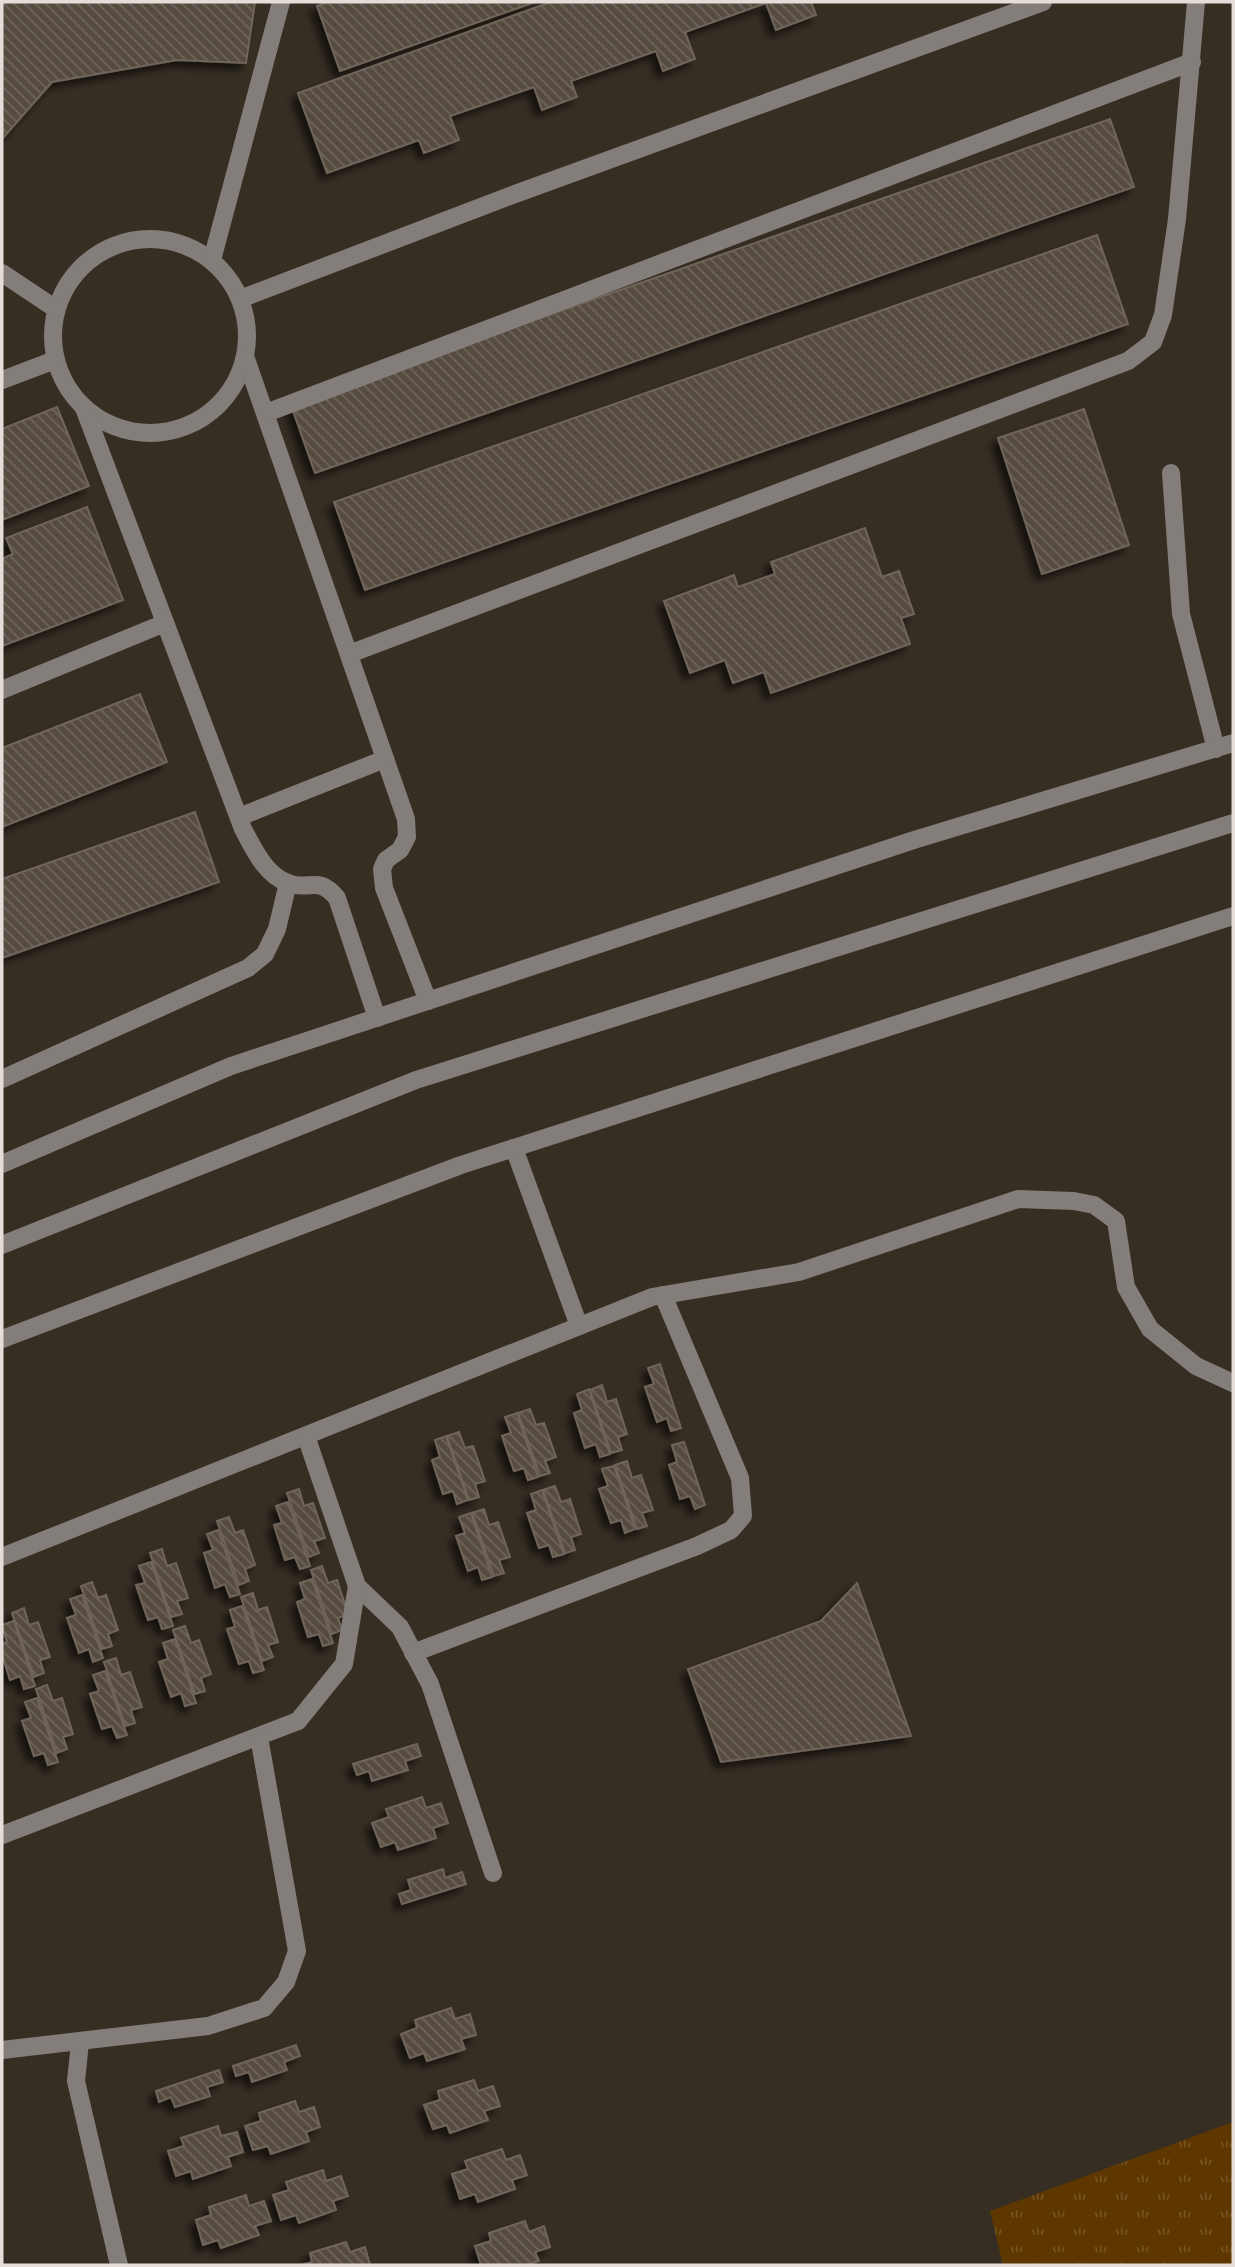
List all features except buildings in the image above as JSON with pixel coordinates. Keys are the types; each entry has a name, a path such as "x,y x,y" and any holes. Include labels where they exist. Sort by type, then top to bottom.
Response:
{"street":[{"path":"212,260 281,2"},
{"path":"240,299 515,194 1043,2"},
{"path":"348,654 1128,361 1153,342 1163,315 1177,219 1196,2"},
{"path":"266,412 1192,62"},
{"path":"84,408 112,426 144,433 170,432 195,423 216,409 234,387 246,359 248,332 240,299 212,260 193,248 170,240 148,238 129,241 104,250 85,263 67,284 56,309 53,336 55,360 66,385 84,408 239,817 261,862 288,883 328,887 337,898 377,1018"},
{"path":"2,273 56,309"},
{"path":"246,359 406,819 407,837 400,850 386,860 382,869 384,888 428,1001"},
{"path":"2,380 55,360"},
{"path":"2,1164 231,1066 901,844 1224,746 1181,614 1171,473"},
{"path":"2,691 165,623"},
{"path":"239,817 385,759"},
{"path":"2,1245 416,1080 1233,822"},
{"path":"2,1079 248,968 265,954 277,929 288,883"},
{"path":"2,1339 461,1165 1233,916"},
{"path":"514,1148 579,1326"},
{"path":"2,1558 652,1297 799,1272 1018,1199 1074,1201 1094,1205 1116,1221 1126,1287 1150,1329 1196,1366 1233,1383"},
{"path":"413,1653 697,1546 731,1530 743,1516 740,1478 663,1295"},
{"path":"306,1436 357,1586 400,1628 430,1684 493,1873"},
{"path":"2,1835 298,1721 344,1664 357,1586"},
{"path":"2,2050 208,2026 264,2008 286,1982 297,1951 259,1737"},
{"path":"80,2042 76,2081 119,2265"}],"green space":[{"path":"1233,2122 1233,2265 1003,2265 990,2211"}]}
